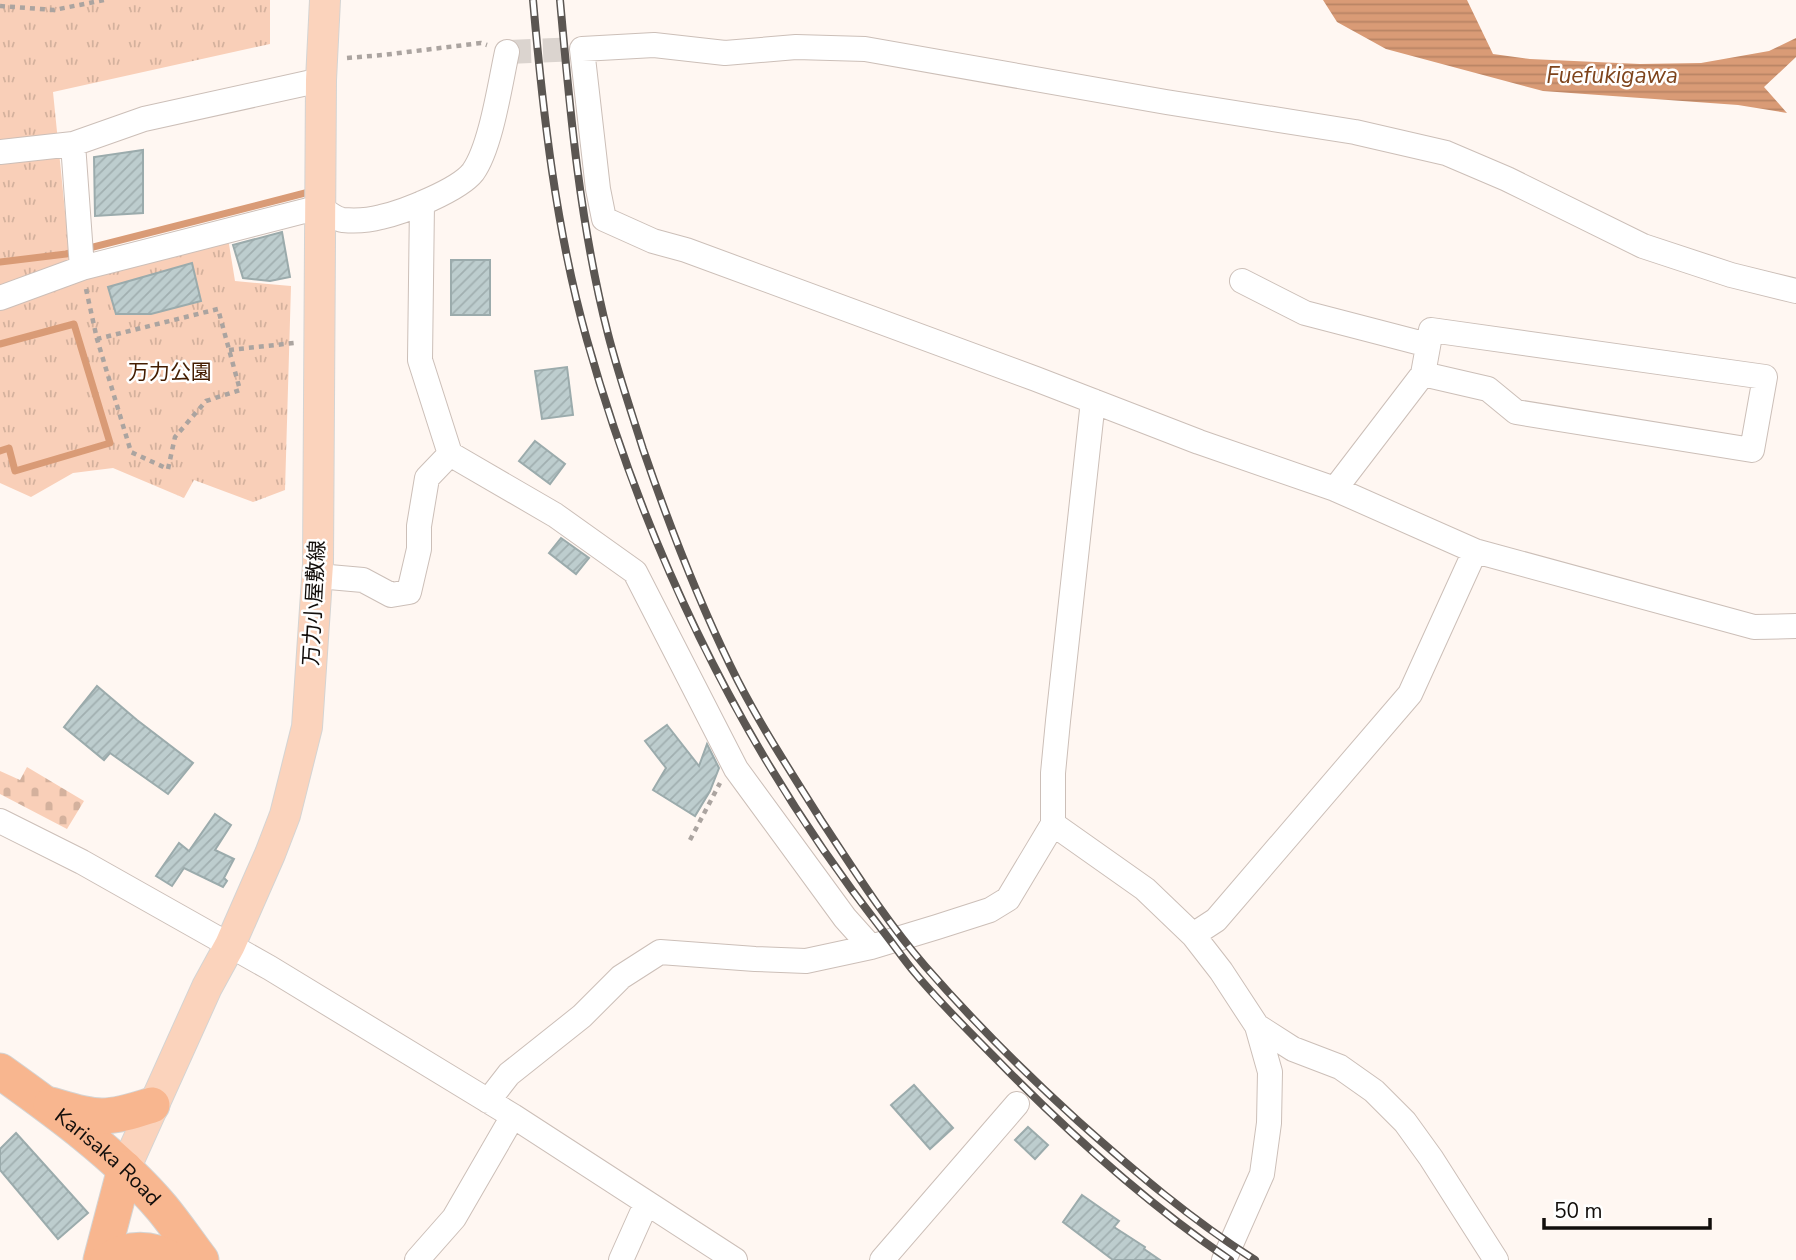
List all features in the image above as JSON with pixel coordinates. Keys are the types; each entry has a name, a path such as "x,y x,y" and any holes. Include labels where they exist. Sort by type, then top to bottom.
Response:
{"highway":[{"name":"Karisaka Road","path":"0,1071 45,1103 124,1169 161,1208 201,1260"},
{"path":"45,1103 82,1114 103,1116 152,1105"},
{"path":"101,1260 124,1169"},
{"path":"108,1260 129,1251 148,1250 173,1260"}],"main road":[{"name":"万力小屋敷線","path":"124,1169 270,853 285,815 307,727 317,576 321,70 325,0"}],"street":[{"path":"1796,291 1731,275 1643,246 1507,179 1446,153 1355,132 865,49 796,47 725,53 654,45 582,49 597,189 604,219 653,241 685,250 1199,442 1335,489 1475,551 1754,627 1796,626"},
{"path":"0,298 81,256 320,207 340,220 381,217 422,203 472,174 482,155 507,52"},
{"path":"0,152 73,144 144,119 321,70"},
{"path":"73,144 81,256"},
{"path":"422,203 420,360 450,454 555,515 635,572 736,769 845,918 872,947"},
{"path":"1242,281 1305,313 1428,345"},
{"path":"1335,489 1423,374 1431,330 1765,377 1752,450 1516,412 1488,389 1423,374"},
{"path":"488,1101 509,1074 582,1016 621,977 660,952 806,961 872,947 990,910 1008,899 1053,824 1053,773 1093,401"},
{"path":"317,576 363,580 391,595 409,592 419,549 419,526 427,478 450,454"},
{"path":"1193,935 1216,920 1410,694 1475,551"},
{"path":"0,821 82,862 230,944 513,1116 735,1260"},
{"path":"1053,824 1145,889 1193,935 1221,971 1257,1026 1270,1072 1269,1123 1262,1174 1224,1260"},
{"path":"1257,1026 1293,1049 1340,1067 1374,1091 1405,1122 1496,1260"},
{"path":"882,1260 1017,1104"},
{"path":"417,1260 454,1218 513,1116"},
{"path":"621,1260 646,1204"}],"path":[{"path":"0,6 54,10 104,0"},
{"path":"321,70 383,55 481,43 507,52"},
{"path":"81,256 97,339 131,452 168,468 175,438 206,401 240,390 218,309 97,339"},
{"path":"229,350 320,341"},
{"path":"690,840 722,780 736,769"}],"green space":[{"name":"万力公園","path":"0,0 270,0 270,44 53,92 70,261 228,238 235,281 291,286 285,490 253,502 194,480 184,498 113,468 73,473 31,497 0,483"},
{"path":"27,767 84,801 67,829 0,794 0,771 20,780"}],"water":[{"name":"Fuefukigawa","path":"1323,0 1467,0 1493,54 1530,59 1640,64 1701,63 1769,51 1796,38 1796,57 1764,87 1787,113 1738,105 1543,91 1386,49 1337,22"}],"building":[{"path":"143,150 143,213 95,216 94,157"},
{"path":"282,232 290,277 270,281 243,278 233,245"},
{"path":"451,260 490,260 490,315 451,315"},
{"path":"192,263 201,301 151,314 116,314 108,287"},
{"path":"567,367 573,415 542,419 535,371"},
{"path":"535,441 565,464 550,484 519,461"},
{"path":"561,538 589,558 576,574 549,553"},
{"path":"97,686 193,763 168,794 110,753 104,760 64,727"},
{"path":"667,725 699,766 707,744 719,768 710,791 695,816 653,790 666,768 645,741"},
{"path":"215,814 231,825 215,850 234,859 224,878 227,881 223,887 184,868 172,886 156,876 179,843 189,851"},
{"path":"914,1085 953,1128 930,1149 891,1105"},
{"path":"1028,1127 1048,1145 1035,1159 1015,1140"},
{"path":"16,1133 88,1213 58,1239 0,1170 0,1149"},
{"path":"1082,1195 1119,1221 1114,1227 1160,1260 1113,1260 1063,1222"}],"waterway":[{"path":"0,262 66,254 309,192"},
{"path":"0,344 74,324 110,443 15,471 9,448 0,451"}],"tunnel":[{"path":"507,52 582,49"}],"railway":[{"path":"533,0 552,172 567,256 587,340 639,499 706,650 744,723 833,863 938,1000 1064,1126 1145,1196 1230,1260"},
{"path":"560,0 583,210 598,293 612,349 643,449 683,558 730,665 751,705 773,744 871,895 911,949 943,986 1019,1065 1099,1140 1186,1212 1255,1260"}]}
